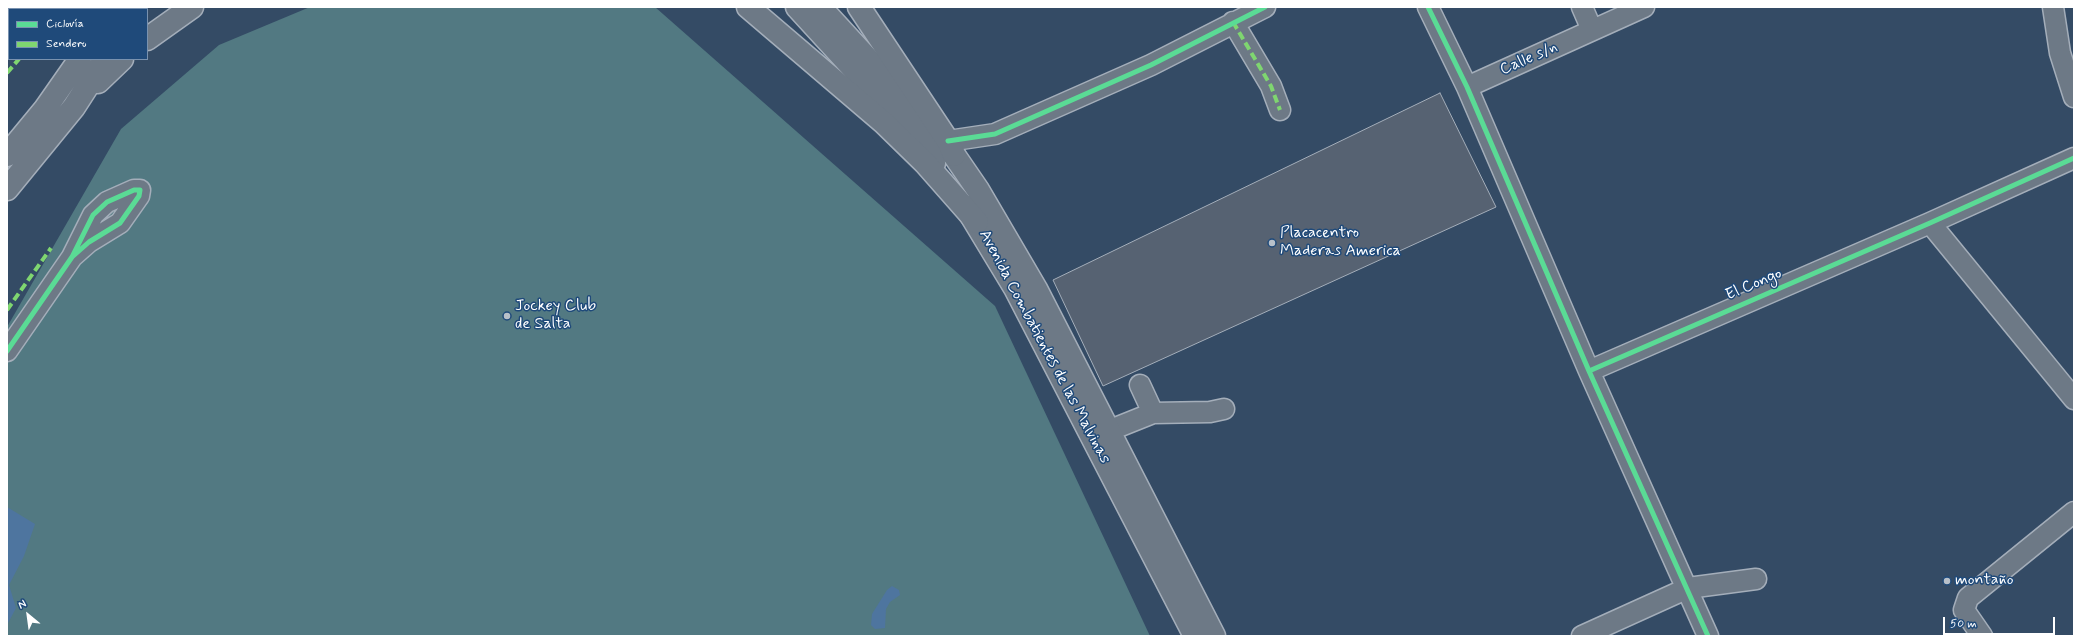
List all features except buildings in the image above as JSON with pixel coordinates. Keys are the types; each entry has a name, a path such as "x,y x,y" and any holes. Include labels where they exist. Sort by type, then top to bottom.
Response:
{"main road":[{"path":"148,38 192,7"},
{"name":"Avenida Combatientes de las Malvinas","path":"797,7 907,127 977,222 1015,288 1195,636"},
{"name":"Avenida Combatientes de las Malvinas","path":"820,7 951,148 978,190 1036,289 1214,636"},
{"path":"859,7 951,148"},
{"path":"750,10 884,123 925,164 977,222"},
{"path":"7,155 45,109 79,60"},
{"path":"74,107 104,60"},
{"path":"7,189 74,107 121,60"}],"street":[{"path":"951,148 995,134 1151,65 1265,7"},
{"path":"1428,7 1467,87 1589,371 1688,588 1708,636"},
{"path":"1582,7 1592,30"},
{"name":"Calle s/n","path":"1467,87 1644,7"},
{"path":"2053,7 2060,53 2074,97"},
{"path":"1233,22 1271,86 1280,110"},
{"name":"El Congo","path":"1589,371 1930,223 2074,158"},
{"path":"1930,223 2074,398"},
{"path":"7,351 72,257"},
{"path":"1140,385 1153,413"},
{"path":"1108,431 1153,413 1210,412 1224,408"},
{"path":"1982,636 1964,610 1968,598 2074,512"},
{"path":"1582,636 1688,588 1756,579"}],"green space":[{"name":"Jockey Club de Salta","path":"310,7 655,7 995,306 1150,636 7,636 7,327 121,129 219,45"}],"water":[{"path":"7,507 35,524 24,556 9,585 16,608 7,625"},
{"path":"892,586 899,590 900,595 890,602 886,609 885,628 875,629 871,625 872,614 887,590"}],"marked path":[{"path":"1233,22 1271,86 1280,110"},
{"path":"7,73 18,60"},
{"path":"7,310 51,248"}],"cycle path":[{"path":"948,141 995,134 1151,65 1265,7"},
{"path":"1428,7 1467,87 1589,371 1708,636"},
{"path":"1589,371 1930,223 2074,158"},
{"path":"7,351 72,257 93,215 107,202 134,190 140,190 139,196 120,223 89,242 72,257"}],"place":[{"name":"Placacentro Maderas America","path":"1272,243"},
{"name":"Jockey Club de Salta","path":"507,316"},
{"name":"montaño","path":"1947,581"}]}
